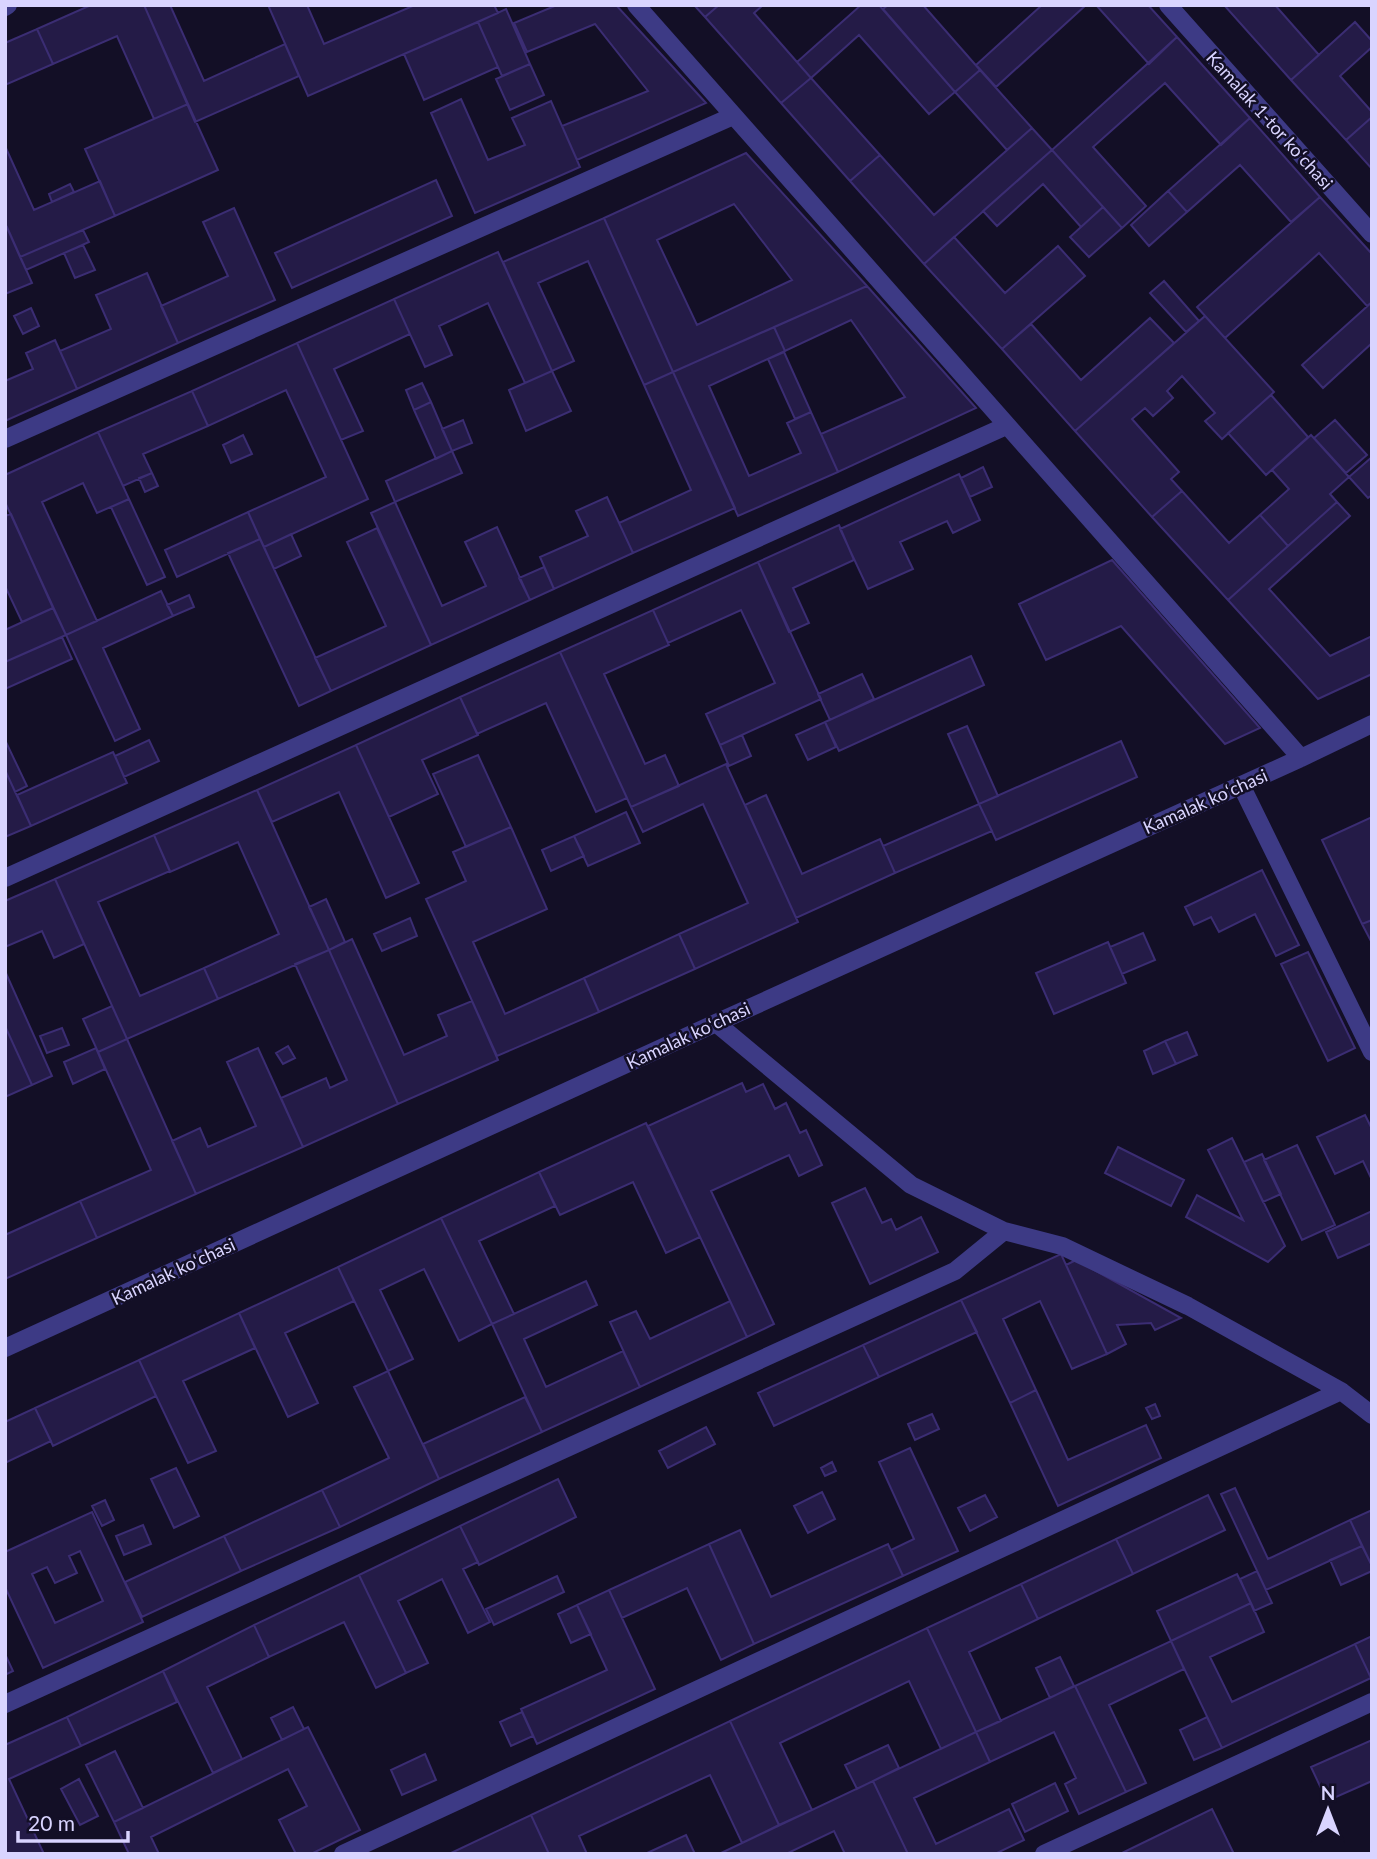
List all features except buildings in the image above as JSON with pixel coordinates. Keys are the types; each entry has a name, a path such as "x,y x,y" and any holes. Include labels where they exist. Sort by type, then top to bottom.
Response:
{"street":[{"path":"636,5 1301,758"},
{"name":"Kamalak 1-tor koʻchasi","path":"1168,5 1372,234"},
{"path":"5,439 733,116"},
{"path":"5,878 1006,426"},
{"name":"Kamalak koʻchasi","path":"5,1348 1372,724"},
{"path":"1241,785 1372,1052"},
{"path":"716,1023 911,1185 1004,1231 1062,1246 1188,1306 1340,1391 1372,1415"},
{"path":"5,1704 955,1271 1004,1231"},
{"path":"343,1854 1340,1391"},
{"path":"1044,1854 1372,1702"}]}
